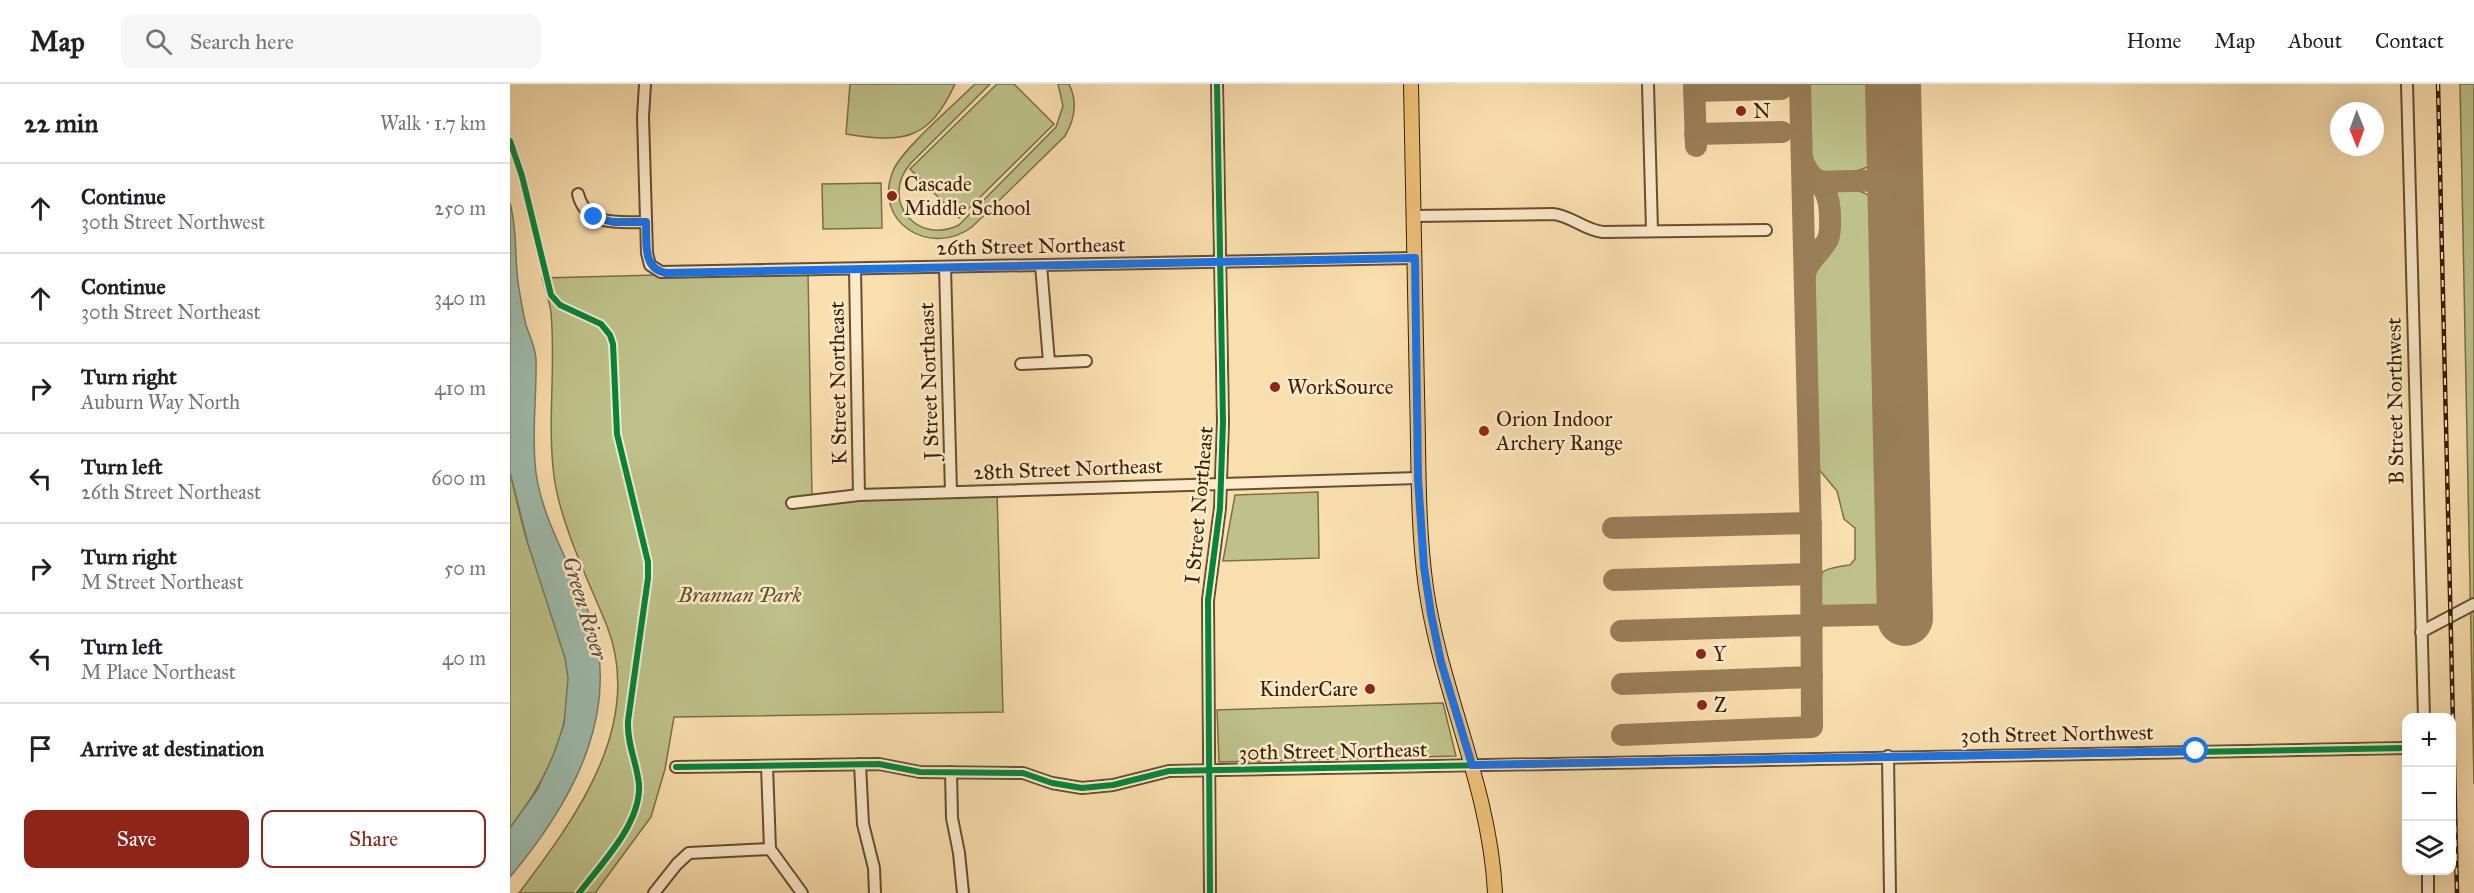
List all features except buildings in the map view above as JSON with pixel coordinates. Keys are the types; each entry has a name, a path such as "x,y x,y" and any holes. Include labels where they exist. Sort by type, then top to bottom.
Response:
{"main road":[{"path":"1411,84 1418,478 1424,567 1441,662 1488,827 1495,893"}],"street":[{"path":"578,194 584,208 600,220 646,222 643,117 645,84"},
{"name":"I Street Northeast","path":"1210,893 1208,600 1222,484 1217,84"},
{"path":"1648,84 1652,230"},
{"name":"B Street Northwest","path":"2407,84 2424,713"},
{"path":"1414,216 1552,214 1571,218 1595,231 1766,230"},
{"name":"26th Street Northeast","path":"646,222 647,256 650,265 656,271 666,273 1415,258"},
{"path":"1041,265 1048,363"},
{"name":"J Street Northeast","path":"945,267 951,492"},
{"name":"K Street Northeast","path":"855,269 859,495"},
{"path":"1021,364 1086,361"},
{"name":"28th Street Northeast","path":"792,503 859,495 1418,478"},
{"path":"2421,632 2474,604"},
{"name":"30th Street Northwest","path":"1888,756 2402,748"},
{"path":"1888,756 1890,893"},
{"name":"30th Street Northeast","path":"676,767 879,764 920,772 1023,773 1052,783 1082,788 1113,785 1169,771 1888,756"},
{"path":"860,764 863,824 874,868 875,893"},
{"path":"766,766 770,849 802,893"},
{"path":"951,772 951,809 960,853 963,893"},
{"path":"654,893 677,864 689,854 770,849"},
{"path":"2428,875 2428,893"}],"green space":[{"path":"850,84 955,84 935,117 924,127 912,134 883,138 846,134"},
{"path":"975,84 990,84 911,163 902,177 899,191 901,204 916,224 929,229 943,230 959,225 1056,127 1063,106 1058,84 1069,84 1074,97 1071,123 1065,136 972,227 956,236 939,238 923,236 909,230 898,219 891,206 889,189 893,171 917,139"},
{"path":"997,84 1014,84 1054,124 959,218 910,169"},
{"path":"1808,84 1877,84 1877,147 1872,165 1848,173 1831,174 1816,168 1810,162"},
{"path":"2460,84 2474,84 2474,784"},
{"path":"881,183 882,228 823,229 822,184"},
{"path":"1842,188 1869,195 1879,209 1888,495 1889,608 1862,612 1817,608 1814,588 1818,575 1823,571 1850,565 1855,559 1855,528 1844,519 1837,491 1816,466 1810,277 1814,267 1833,241 1834,192"},
{"name":"Brannan Park","path":"808,271 812,497 997,491 1003,712 674,717 665,769 651,817 595,893 519,893 562,833 599,768 611,734 617,699 616,663 607,626 569,533 557,494 551,435 552,333 549,300 542,278"},
{"path":"510,472 526,538 563,647 568,678 568,699 560,739 544,776 510,828"},
{"path":"1318,492 1319,558 1223,561 1235,495"},
{"path":"1443,703 1456,756 1219,762 1217,710"}],"water":[{"name":"Green River","path":"510,203 519,289 536,359 534,444 536,473 551,525 587,608 597,645 600,681 596,717 587,751 572,785 554,817 510,877 510,828 537,790 553,756 564,724 568,678 565,658 528,544 510,472"}],"taxiway":[{"path":"1694,84 1696,146"},
{"path":"1622,735 1812,727 1811,538 1800,84"},
{"path":"1694,91 1781,89"},
{"path":"1695,134 1782,132"},
{"path":"1802,158 1805,167 1826,194 1830,215 1828,239 1809,264 1805,274"},
{"path":"1810,182 1896,180"},
{"path":"1613,528 1811,523"},
{"path":"1614,580 1812,574"},
{"path":"1812,616 1905,614"},
{"path":"1621,631 1812,625"},
{"path":"1622,684 1812,677"}],"runway":[{"path":"1893,84 1905,618"}],"railway":[{"path":"2438,84 2457,893"}],"cycle path":[{"path":"1210,893 1208,600 1220,508 1223,422 1217,84"},
{"path":"510,141 522,176 551,295 560,305 601,324 610,335 613,344 617,434 648,562 648,578 628,721 629,738 639,785 638,800 627,829 579,893"},
{"path":"676,767 879,764 920,772 1023,773 1052,783 1082,788 1113,785 1169,771 2402,748"}],"place":[{"name":"N","path":"1741,111"},
{"name":"Cascade Middle School","path":"892,196"},
{"name":"WorkSource","path":"1275,387"},
{"name":"Orion Indoor Archery Range","path":"1484,431"},
{"name":"Y","path":"1701,654"},
{"name":"KinderCare","path":"1370,689"},
{"name":"Z","path":"1702,705"}],"route":[{"path":"594,217 613,222 646,222 649,262 656,271 666,273 1415,258 1418,478 1424,567 1441,662 1472,765 2196,751"}]}
